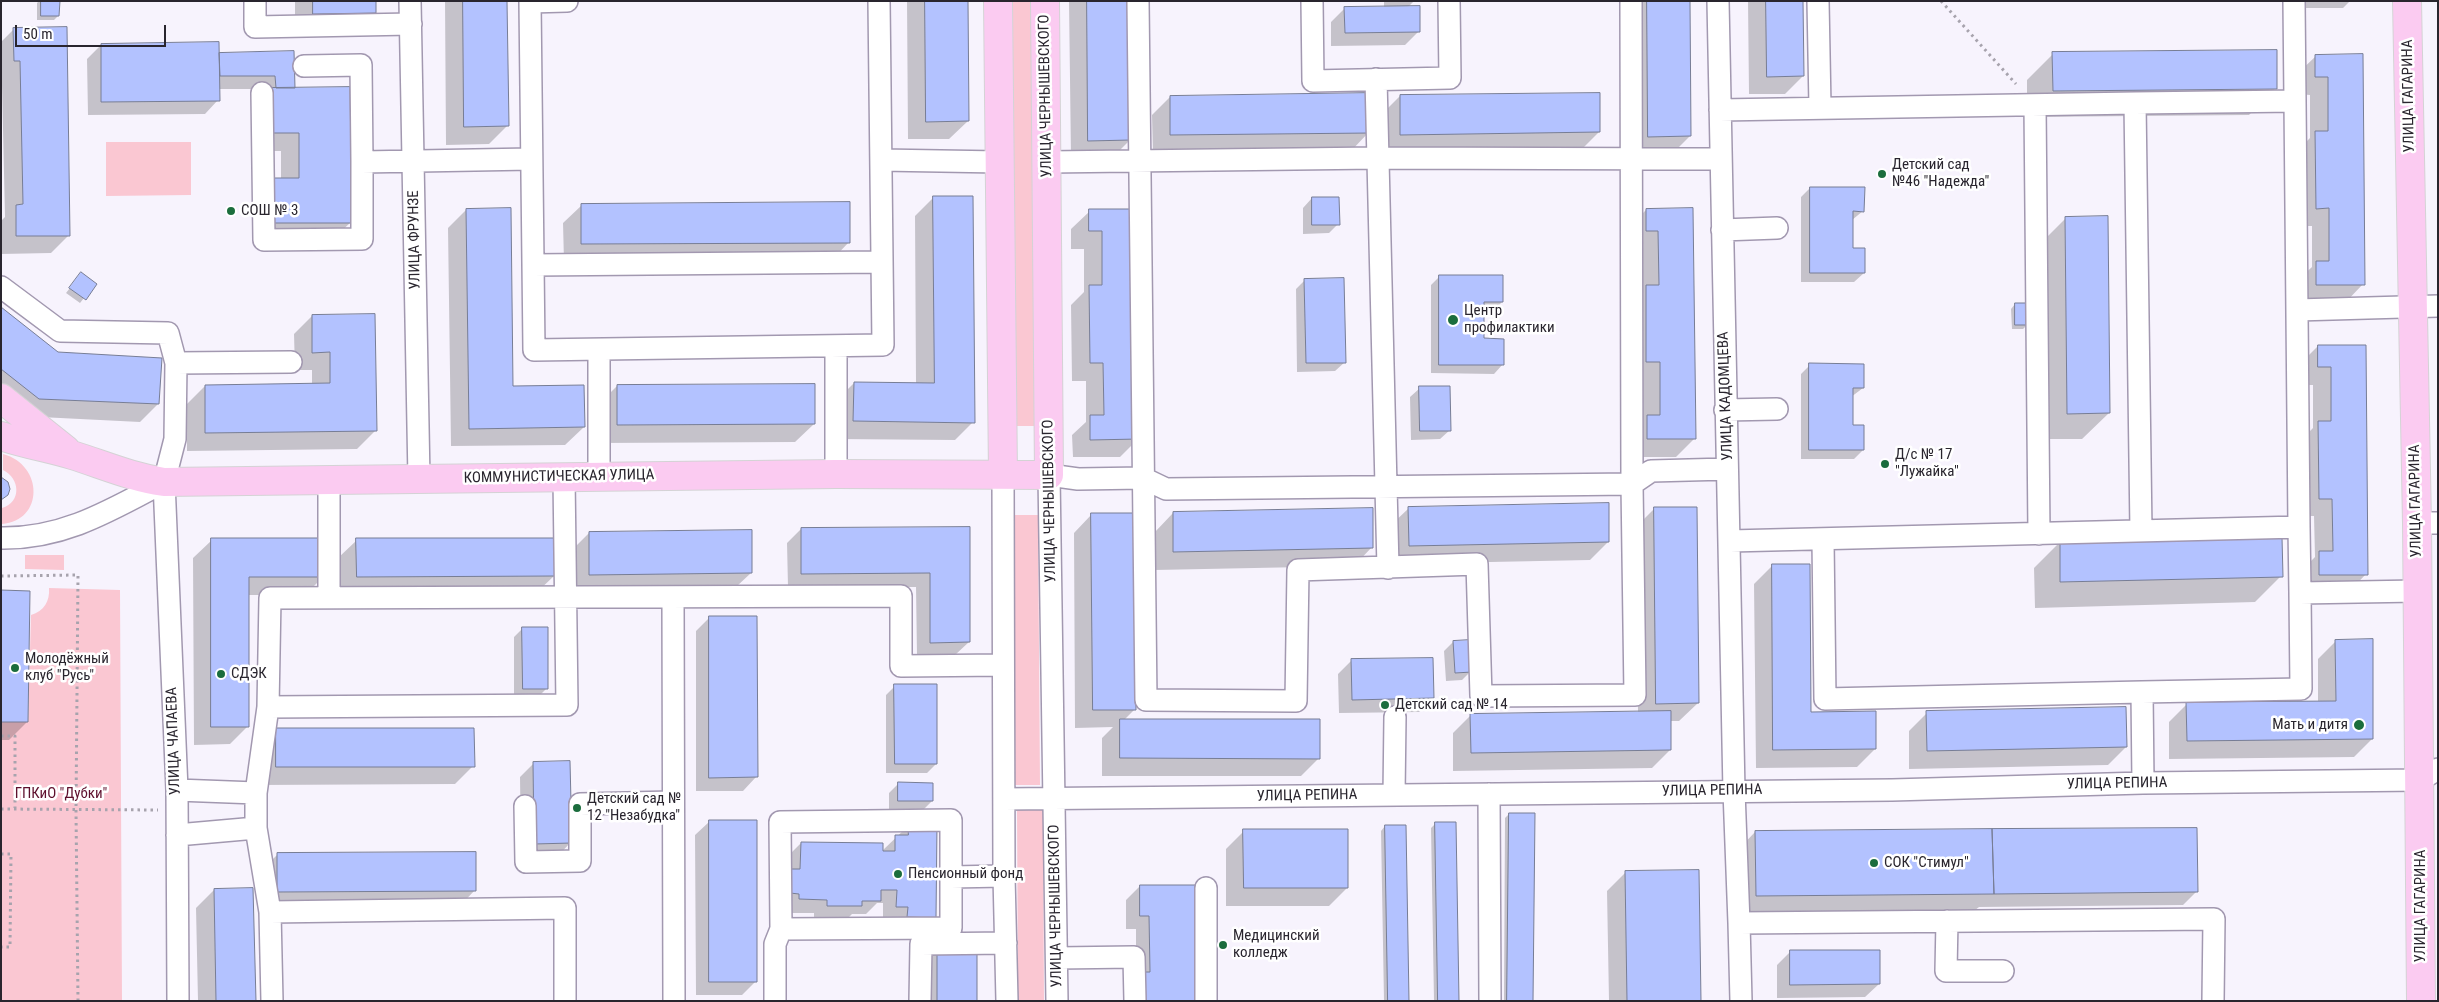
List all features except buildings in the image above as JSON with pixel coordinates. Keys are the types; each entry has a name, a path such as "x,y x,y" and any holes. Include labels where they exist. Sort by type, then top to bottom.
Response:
{"main road":[{"path":"998,1 1003,476"},
{"name":"УЛИЦА ЧЕРНЫШЕВСКОГО","path":"1045,1 1048,162 1049,475"},
{"name":"УЛИЦА ГАГАРИНА","path":"2407,1 2425,306 2427,523 2417,591 2429,774 2429,960 2421,1001"},
{"name":"КОММУНИСТИЧЕСКАЯ УЛИЦА","path":"1,398 73,456"},
{"name":"КОММУНИСТИЧЕСКАЯ УЛИЦА","path":"1,436 73,456 107,469 164,482 836,474 1049,475"}],"street":[{"path":"255,1 255,27 411,24"},
{"name":"УЛИЦА ФРУНЗЕ","path":"410,1 419,479"},
{"path":"567,1 530,2 534,350 883,345 879,1"},
{"path":"1138,1 1146,700 1296,701 1298,570 1477,564 1481,696 1635,695 1632,484 1631,1"},
{"path":"1312,1 1314,81 1450,78 1449,1"},
{"name":"УЛИЦА КАДОМЦЕВА","path":"1718,1 1725,410 1741,1001"},
{"path":"1818,1 1820,107"},
{"path":"1823,540 1826,699 2301,688 2294,1"},
{"path":"262,93 264,240 362,239 362,65 304,66"},
{"path":"1376,80 1388,568"},
{"path":"1720,110 2295,101"},
{"path":"2135,103 2141,531"},
{"path":"2035,105 2039,534"},
{"path":"1048,162 1377,158 1721,159"},
{"path":"362,162 531,159"},
{"path":"881,160 1000,162"},
{"path":"1722,230 1777,228"},
{"path":"533,265 882,262"},
{"name":"УЛИЦА ЧАПАЕВА","path":"1,287 60,331 168,333 176,363 175,439 164,482 177,800 178,1001"},
{"path":"2297,310 2425,306"},
{"path":"836,347 836,474"},
{"path":"599,350 599,476"},
{"path":"176,363 291,362"},
{"path":"1725,410 1777,409"},
{"path":"1049,475 1078,479 1143,478 1166,489 1386,488 1632,484 1651,471 1728,469"},
{"name":"УЛИЦА ЧЕРНЫШЕВСКОГО","path":"1049,475 1057,1001"},
{"path":"1003,476 1004,876 1007,1001"},
{"path":"268,707 567,705 564,477"},
{"path":"329,480 329,598"},
{"path":"1,538 53,534 96,517 164,482"},
{"path":"1730,541 2299,527"},
{"path":"2300,593 2417,591"},
{"path":"272,1001 270,912 256,828 256,793 268,707 270,598 901,596 901,666 1003,665"},
{"path":"673,597 674,1001"},
{"path":"2142,692 2143,783"},
{"path":"1394,795 1396,717"},
{"name":"УЛИЦА РЕПИНА","path":"1004,799 1892,790 2429,774"},
{"path":"177,800 256,793"},
{"path":"1489,794 1490,1001"},
{"path":"526,806 526,862 580,861 580,804 673,802"},
{"path":"775,1001 775,944 781,929 780,822 950,820 951,928 781,929"},
{"path":"177,835 256,828"},
{"path":"951,877 1004,876"},
{"path":"1206,888 1206,1001"},
{"path":"270,912 565,908 565,1001"},
{"path":"1739,923 2214,919 2213,1001"},
{"path":"1947,921 1946,971 2003,971"},
{"path":"920,1001 921,944 1006,943"},
{"path":"1057,958 1134,957 1134,1001"}],"path":[{"path":"1941,1 2035,105"},
{"path":"1,576 78,576 76,810 78,1001"},
{"path":"1,736 15,736 14,808"},
{"path":"1,809 76,810 177,800"},
{"path":"1,854 11,854 10,948 1,947"}],"green space":[{"path":"1005,1 1031,1 1035,426 1009,426"},
{"path":"106,142 191,142 191,195 106,196"},
{"path":"3,454 16,460 26,469 32,480 34,492 32,503 26,513 16,521 2,524 2,508 13,501 16,495 13,478 3,470"},
{"path":"1011,515 1038,515 1040,785 1014,785"},
{"path":"25,555 64,555 64,570 25,569"},
{"name":"ГПКиО \"Дубки\"","path":"49,588 120,590 122,1001 1,1001 1,722 28,722 31,615 45,605"},
{"path":"1017,810 1043,810 1044,1001 1018,1001"}],"place":[{"name":"Детский сад №46 \"Надежда\"","path":"1882,174"},
{"name":"СОШ № 3","path":"231,211"},
{"name":"Центр профилактики","path":"1453,320"},
{"name":"Д/с № 17 \"Лужайка\"","path":"1885,464"},
{"name":"Молодёжный клуб \"Русь\"","path":"15,668"},
{"name":"СДЭК","path":"221,674"},
{"name":"Детский сад № 14","path":"1385,705"},
{"name":"Мать и дитя","path":"2359,725"},
{"name":"Детский сад № 12 \"Незабудка\"","path":"577,808"},
{"name":"СОК \"Стимул\"","path":"1874,863"},
{"name":"Пенсионный фонд","path":"898,874"},
{"name":"Медицинский колледж","path":"1223,945"}]}
